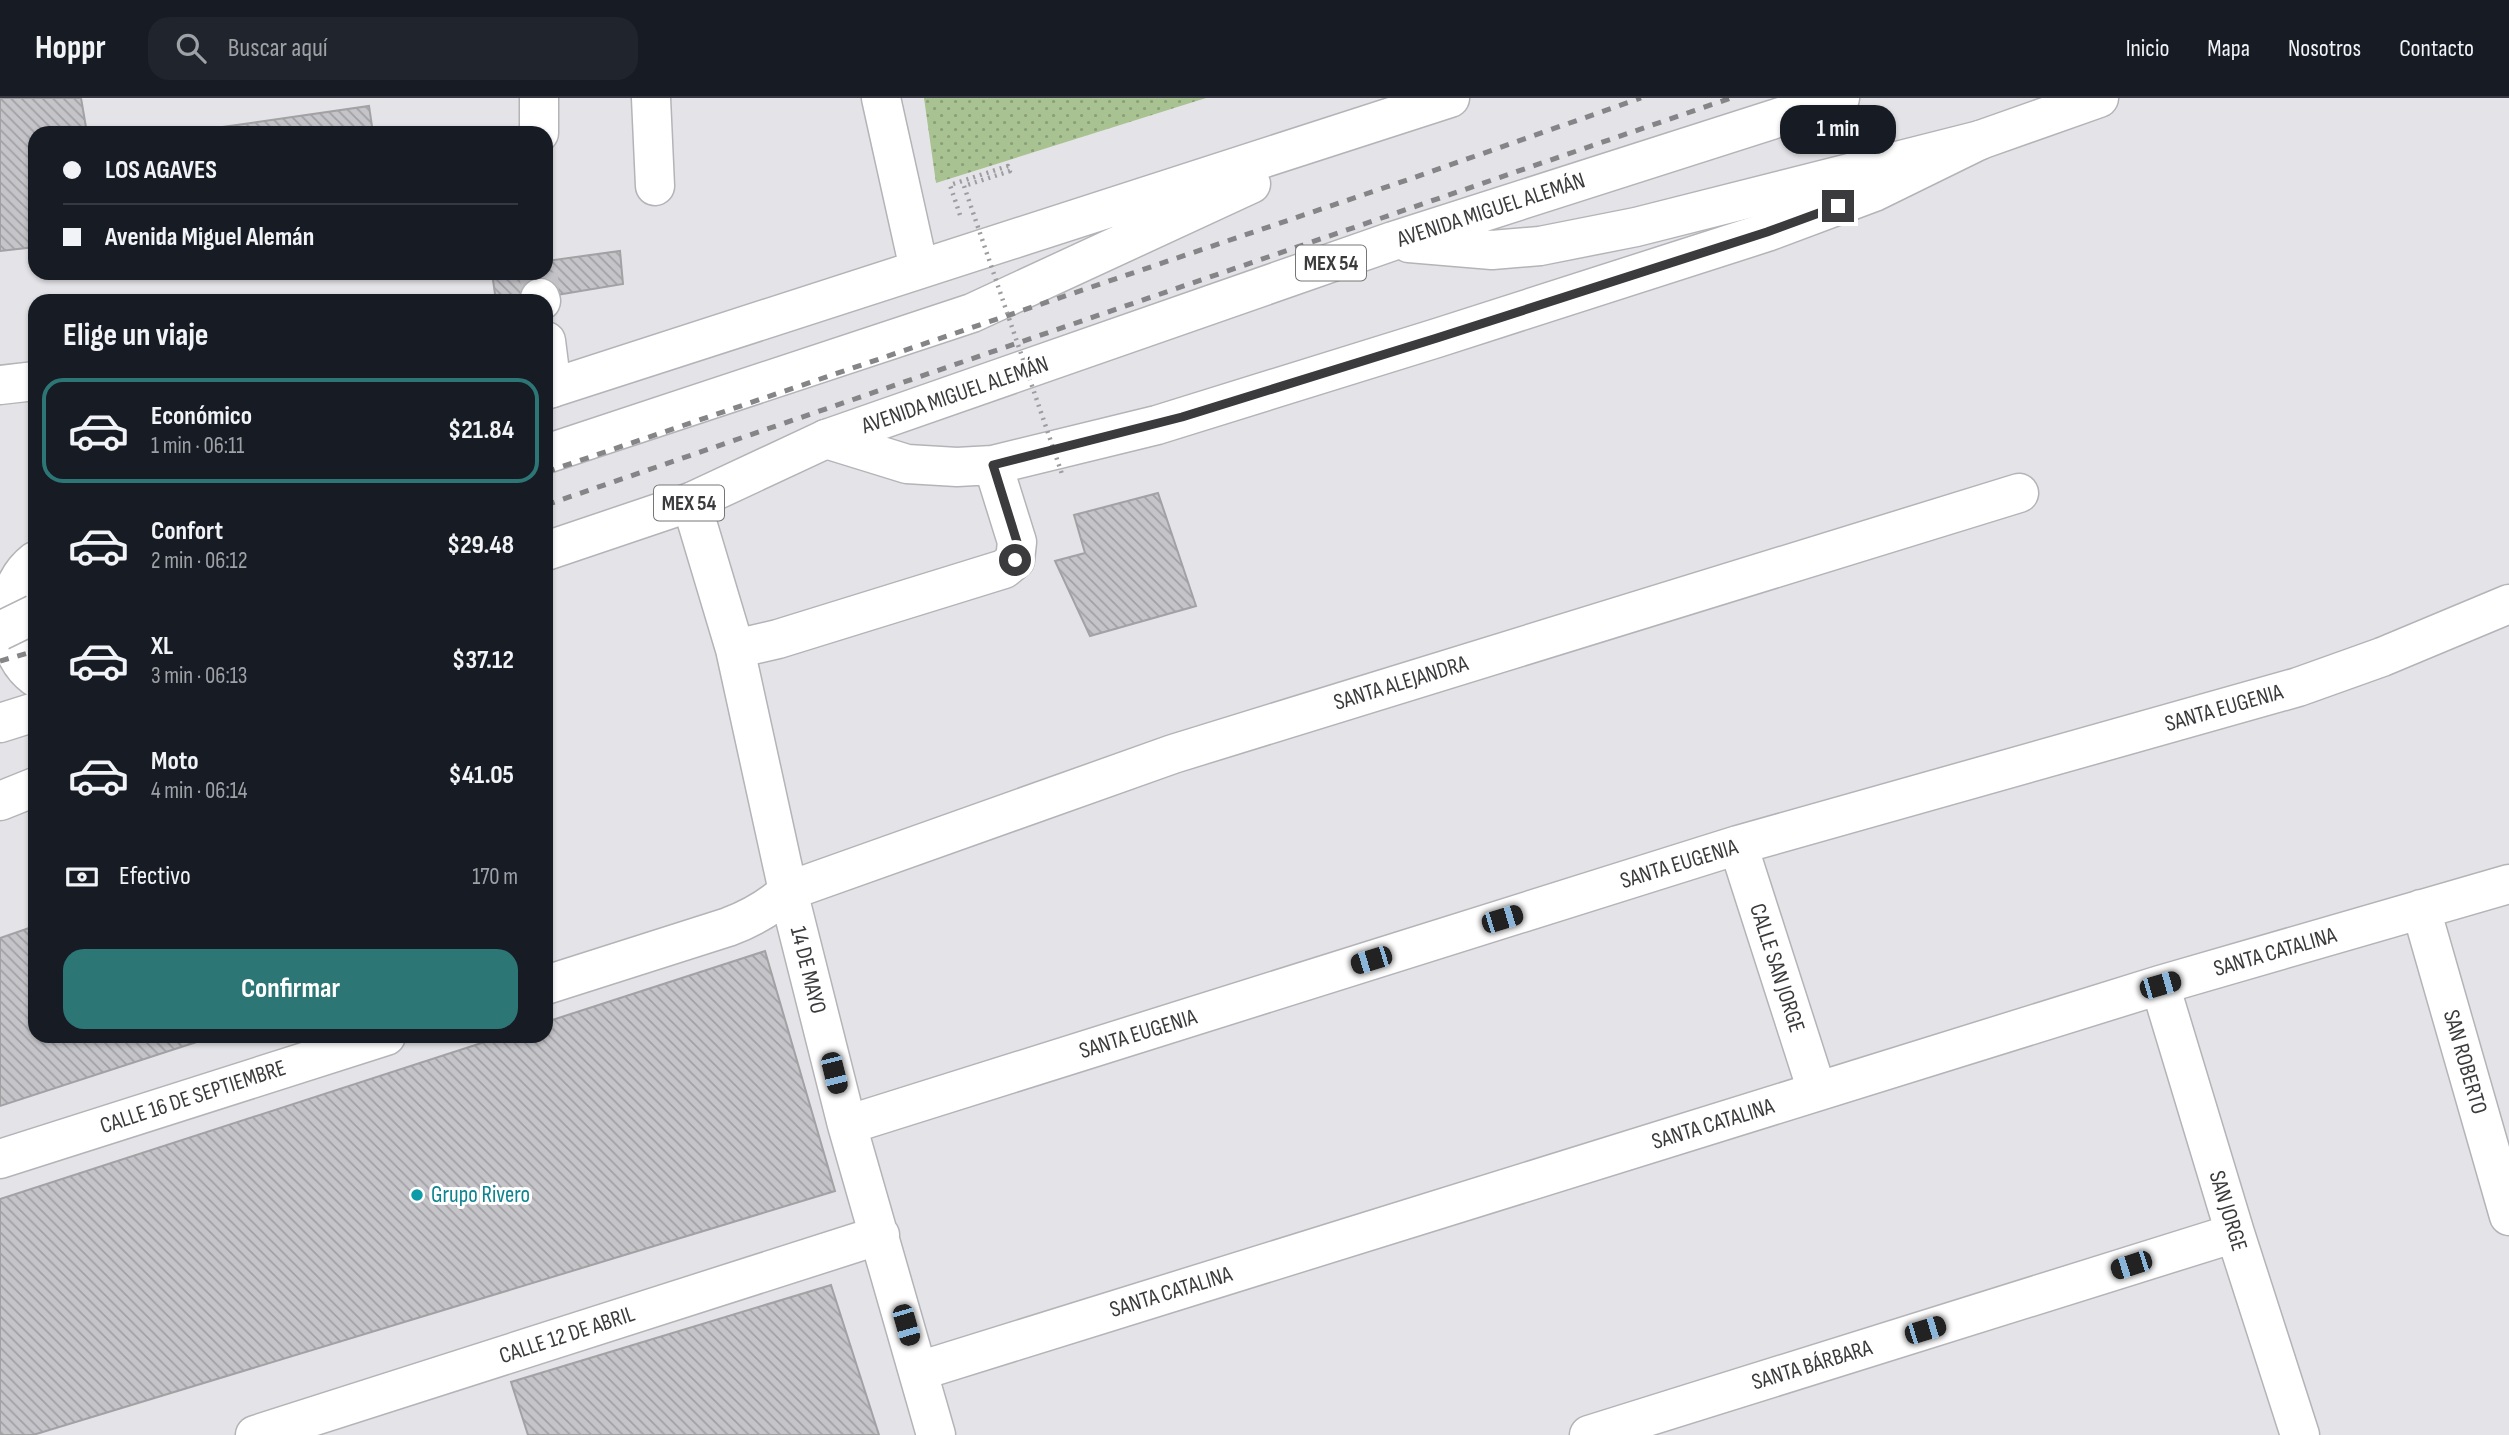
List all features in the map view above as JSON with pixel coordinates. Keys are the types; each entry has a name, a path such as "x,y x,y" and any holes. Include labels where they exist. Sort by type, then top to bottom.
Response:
{"main road":[{"path":"539,98 539,126"},
{"path":"651,98 655,186"},
{"path":"881,98 919,269"},
{"path":"553,388 1450,98"},
{"name":"AVENIDA MIGUEL ALEMÁN","path":"553,549 691,502 826,439 1393,242 1840,98"},
{"name":"AVENIDA MIGUEL ALEMÁN","path":"826,439 907,464 957,467 993,465 1170,421 1767,232 1874,192 1980,141 2099,98"},
{"path":"553,452 972,313 1402,114"},
{"path":"1393,242 1492,250 1540,246 1636,227 1980,141"},
{"path":"0,385 28,382"},
{"path":"735,649 778,639 1004,569 1015,560 1017,542 993,465"},
{"name":"SANTA ALEJANDRA","path":"788,891 1173,754 2019,493"},
{"name":"14 DE MAYO","path":"691,502 735,649 788,891 847,1125 936,1435"},
{"path":"0,566 28,557"},
{"path":"28,569 18,581 10,599 8,618 10,637 18,657 28,669"},
{"name":"SANTA EUGENIA","path":"847,1125 1738,845 2298,687 2382,657 2509,604"},
{"path":"0,631 28,617"},
{"path":"0,723 28,714"},
{"path":"0,801 28,790"},
{"name":"CALLE SAN JORGE","path":"1738,845 1817,1091"},
{"name":"SANTA CATALINA","path":"919,1371 2160,985 2509,884"},
{"path":"553,983 752,918 771,907 788,891"},
{"name":"SAN ROBERTO","path":"2421,909 2509,1216"},
{"name":"SAN JORGE","path":"2160,985 2300,1435"},
{"name":"CALLE 16 DE SEPTIEMBRE","path":"0,1159 364,1043"},
{"name":"SANTA BÁRBARA","path":"1589,1435 2235,1233"},
{"name":"CALLE 12 DE ABRIL","path":"255,1435 880,1235"}],"path":[{"path":"950,185 1008,166 1010,172 964,186 1063,477"}],"green space":[{"path":"924,98 1206,98 936,183"}],"building":[{"path":"0,98 81,98 86,126 28,126 28,248 0,251"},
{"path":"369,106 372,126 229,126"},
{"path":"620,251 623,284 553,296 495,294 493,280 553,280 553,260"},
{"path":"1158,493 1196,606 1090,636 1055,561 1085,553 1074,515"},
{"path":"28,928 28,1043 194,1043 0,1106 0,938"},
{"name":"Grupo Rivero","path":"765,951 835,1191 33,1435 0,1435 0,1199 481,1043 553,1043 553,1020"},
{"path":"831,1285 879,1435 528,1435 511,1382"}],"tunnel":[{"path":"539,280 540,294"}],"railway":[{"path":"553,470 1641,98"},
{"path":"553,503 1731,98"},
{"path":"0,626 28,619"},
{"path":"0,661 28,653"}],"place":[{"name":"Grupo Rivero","path":"417,1195"}],"route":[{"path":"1015,560 1017,542 993,465 1157,425 1767,232 1838,206"}]}
